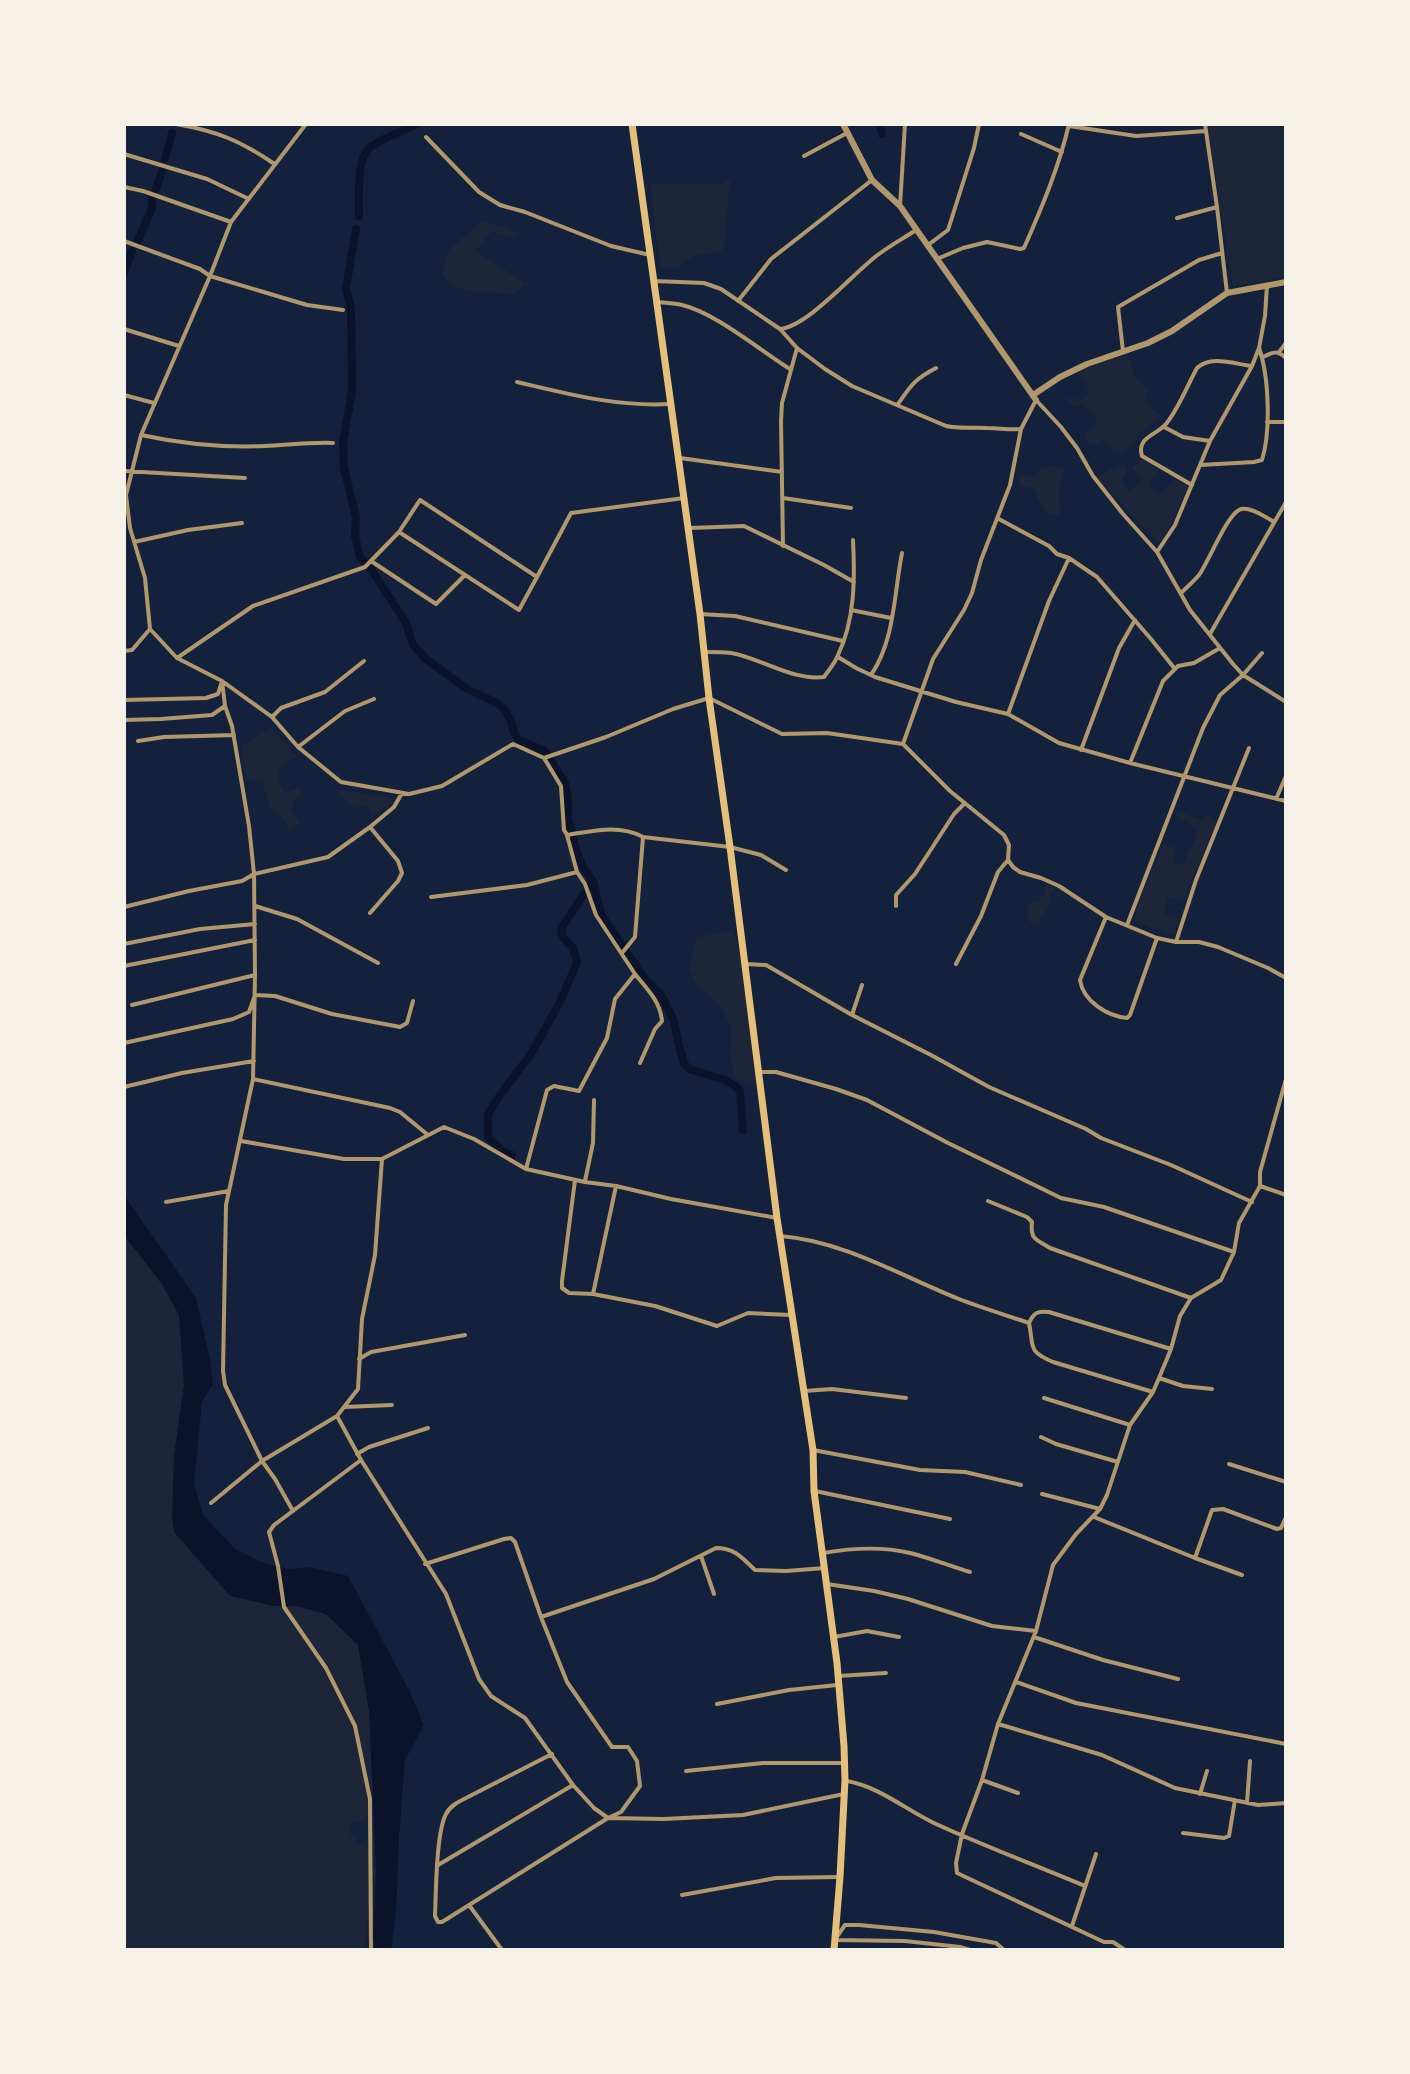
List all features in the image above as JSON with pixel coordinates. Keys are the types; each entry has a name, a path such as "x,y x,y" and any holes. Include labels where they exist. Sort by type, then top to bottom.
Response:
{"highway":[{"path":"632,124 700,614 777,1218 813,1450 814,1491 834,1637 845,1780 834,1950"}],"street":[{"path":"176,124 205,129 244,144 274,164"},
{"path":"306,124 231,222 141,435 126,495 130,528 145,578 150,629 177,658 222,681 272,717 298,747 341,782 409,794 442,786 513,744 544,758 561,786 564,830 577,872 585,884 596,915 661,1010 662,1021 655,1029 640,1063"},
{"path":"843,124 872,180 900,206 1034,398 1061,427 1093,476 1157,552 1200,623 1243,675 1286,702"},
{"path":"900,206 905,124"},
{"path":"928,245 948,230 979,124"},
{"path":"1205,124 1227,293"},
{"path":"937,259 987,242 1024,248 1047,196 1069,125 1136,136 1206,131"},
{"path":"804,156 847,133"},
{"path":"1021,134 1062,152"},
{"path":"426,137 479,192 500,205 611,246 650,255"},
{"path":"124,154 207,179 249,199"},
{"path":"738,301 771,259 872,180"},
{"path":"124,187 231,222"},
{"path":"1177,218 1217,207"},
{"path":"780,329 789,328 804,319 878,255 917,229"},
{"path":"124,241 200,269 210,276 307,305 343,310"},
{"path":"1123,352 1118,307 1199,260 1222,253"},
{"path":"654,281 704,283 721,289 780,329 797,348 852,386 946,426 1008,431 1021,429"},
{"path":"903,744 933,659 972,593 981,560 1010,485 1021,429 1034,398 1060,377 1172,331 1227,293 1286,282"},
{"path":"1157,552 1175,525 1210,441 1252,366 1265,316 1267,285"},
{"path":"657,302 684,305 710,318 790,369"},
{"path":"124,329 179,346"},
{"path":"1279,352 1286,343"},
{"path":"783,546 782,403 797,348"},
{"path":"1200,465 1262,460 1267,422 1266,384 1259,348"},
{"path":"1263,357 1275,351 1286,358"},
{"path":"1192,485 1142,456 1141,444 1164,427 1197,368 1204,362 1252,366"},
{"path":"898,404 919,377 936,368"},
{"path":"517,382 599,401 641,406 670,404"},
{"path":"124,395 154,403"},
{"path":"1267,422 1286,422"},
{"path":"1164,427 1183,437 1210,441"},
{"path":"141,435 196,445 333,443"},
{"path":"678,458 782,472"},
{"path":"124,471 245,478"},
{"path":"399,532 519,610 571,513 684,498"},
{"path":"783,498 851,508"},
{"path":"177,658 253,606 365,567 399,532 420,500 537,577"},
{"path":"1210,634 1286,502"},
{"path":"1181,593 1198,575 1239,509 1253,511 1274,522"},
{"path":"997,518 1097,577 1175,669"},
{"path":"134,542 188,530 242,523"},
{"path":"688,528 744,526 854,582"},
{"path":"704,652 732,653 814,678 824,677 838,657 851,610 853,540"},
{"path":"871,675 887,640 902,553"},
{"path":"1008,714 1049,601 1069,558"},
{"path":"370,561 436,604 465,575"},
{"path":"851,610 891,618"},
{"path":"700,614 735,616 843,641"},
{"path":"1081,750 1119,648 1135,620"},
{"path":"124,651 132,650 150,629"},
{"path":"1130,763 1163,681 1175,669 1207,657 1220,648"},
{"path":"1127,925 1203,728 1220,695 1262,653"},
{"path":"838,657 871,675 921,692 1008,714 1059,743 1286,801"},
{"path":"272,717 281,708 325,692 364,661"},
{"path":"124,700 206,698 218,694 222,681"},
{"path":"222,681 249,826 255,906 253,1079 226,1205 223,1371 225,1385 262,1461 293,1511"},
{"path":"544,758 709,698 782,734 827,733 903,744 950,791 1004,835 1009,845 1008,860 998,872 977,925 956,964"},
{"path":"298,747 345,711 374,699"},
{"path":"124,720 212,715 225,706"},
{"path":"138,741 234,735"},
{"path":"1176,942 1196,880 1249,748"},
{"path":"1276,799 1286,776"},
{"path":"124,907 242,881 254,874 328,857 394,807 402,793"},
{"path":"896,906 896,895 915,874 954,814 965,803"},
{"path":"370,827 398,861 402,873 370,913"},
{"path":"568,835 613,829 643,837 730,847 761,855 786,870"},
{"path":"621,953 635,937 643,837"},
{"path":"1008,860 1020,872 1059,886 1106,917 1157,938 1218,947 1286,978"},
{"path":"431,897 527,885 577,872"},
{"path":"255,906 297,919 378,963"},
{"path":"1106,917 1080,980 1081,991 1087,999 1116,1017 1127,1018 1130,1015 1157,938"},
{"path":"124,944 200,929 255,924"},
{"path":"124,966 255,940"},
{"path":"744,964 766,965 852,1015 989,1087 1252,1202"},
{"path":"526,1169 547,1090 554,1086 579,1091 607,1038 615,999 635,974"},
{"path":"132,1005 255,975"},
{"path":"852,1015 862,985"},
{"path":"255,995 275,996 332,1014 400,1027 407,1023 413,1001"},
{"path":"124,1043 233,1019 249,1012 255,995"},
{"path":"124,1087 254,1061"},
{"path":"758,1072 776,1072 867,1100 1061,1198 1104,1207 1234,1252"},
{"path":"253,1079 390,1108 400,1112 428,1135"},
{"path":"1125,1950 957,1873 956,1863 962,1834 998,1724 1035,1634 1053,1565 1100,1509 1130,1425 1153,1392 1171,1349 1180,1316 1191,1298 1221,1280 1234,1252 1239,1223 1260,1186 1260,1172 1286,1079"},
{"path":"585,1182 593,1143 594,1100"},
{"path":"241,1141 344,1159 382,1159 444,1127 474,1139 526,1169 777,1218"},
{"path":"211,1503 262,1461 337,1416 358,1389 362,1319 375,1255 382,1159"},
{"path":"575,1180 562,1288 569,1293 593,1294 655,1306 717,1326 748,1313 791,1315"},
{"path":"593,1294 616,1186"},
{"path":"1260,1186 1286,1195"},
{"path":"166,1202 229,1191"},
{"path":"988,1201 1027,1217 1032,1222 1030,1233 1033,1238 1050,1248 1191,1298"},
{"path":"780,1236 806,1238 833,1247 961,1300 1029,1323"},
{"path":"1153,1392 1038,1356 1032,1346 1029,1323 1033,1314 1049,1312 1171,1349"},
{"path":"359,1359 371,1352 465,1335"},
{"path":"1159,1378 1183,1386 1212,1389"},
{"path":"804,1391 832,1389 906,1398"},
{"path":"1044,1398 1130,1425"},
{"path":"344,1407 392,1405"},
{"path":"337,1416 357,1454 446,1594 479,1679 491,1696 525,1718 573,1785 594,1808 608,1818 743,1815 844,1794"},
{"path":"357,1454 369,1447 428,1428"},
{"path":"1041,1437 1118,1462"},
{"path":"813,1450 920,1470 965,1472 1021,1485"},
{"path":"361,1460 274,1525 269,1532 284,1607 326,1668 355,1726 370,1799 371,1950"},
{"path":"1229,1464 1286,1482"},
{"path":"814,1491 950,1519"},
{"path":"1042,1494 1100,1509"},
{"path":"1195,1558 1212,1510 1223,1509 1277,1529 1281,1528 1286,1517"},
{"path":"1094,1517 1242,1575"},
{"path":"425,1564 504,1539 511,1538 515,1542 567,1682 612,1747 628,1747 637,1761 640,1786 621,1812 438,1922 435,1916 438,1865 445,1815 452,1806 552,1754"},
{"path":"541,1617 654,1579 716,1548 736,1551 755,1570 825,1568"},
{"path":"823,1553 852,1548 888,1549 970,1572"},
{"path":"701,1556 714,1594"},
{"path":"827,1584 908,1599 992,1626 1035,1634 1103,1660 1178,1679"},
{"path":"834,1637 867,1631 899,1637"},
{"path":"717,1704 886,1673"},
{"path":"1016,1682 1076,1703 1286,1744"},
{"path":"998,1724 1102,1755 1175,1788 1258,1805 1286,1803"},
{"path":"1247,1803 1250,1761"},
{"path":"686,1771 763,1763 844,1763"},
{"path":"1200,1794 1207,1771"},
{"path":"845,1780 859,1783 897,1801 935,1823 1085,1886"},
{"path":"982,1780 1018,1793"},
{"path":"438,1865 573,1785"},
{"path":"1183,1833 1229,1836 1235,1800"},
{"path":"1072,1926 1096,1854"},
{"path":"682,1895 776,1878 840,1877"},
{"path":"469,1905 502,1950"},
{"path":"835,1940 845,1925 859,1925 934,1932 996,1943 1004,1950"},
{"path":"835,1940 905,1941 970,1950"}],"shaded area":[{"path":"1207,124 1286,124 1286,277 1233,286"},
{"path":"730,180 725,242 721,252 693,256 676,269 660,266 650,184 722,184"},
{"path":"481,221 522,234 513,238 492,231 476,251 525,283 515,294 467,291 451,284 442,274 449,250"},
{"path":"1116,356 1129,357 1135,377 1148,389 1148,404 1162,417 1145,428 1134,444 1123,452 1114,451 1107,441 1102,440 1094,445 1087,443 1084,434 1095,425 1096,416 1082,405 1073,407 1067,398 1082,400 1088,396 1087,385 1076,372"},
{"path":"1142,459 1158,471 1149,485 1160,495 1174,479 1188,486 1168,531 1158,543 1097,477 1123,463 1128,472 1122,479 1129,491 1144,479 1132,468"},
{"path":"1052,466 1065,470 1058,494 1058,515 1045,512 1033,488 1020,486 1019,473 1033,476 1041,468"},
{"path":"270,728 297,756 279,769 279,781 285,793 298,788 302,794 295,800 292,811 300,822 290,831 281,816 271,811 262,780 247,781 241,746"},
{"path":"335,789 391,798 392,802 372,816 367,805 354,808"},
{"path":"1179,811 1201,820 1209,815 1217,821 1183,900 1168,897 1166,915 1180,919 1175,934 1167,934 1135,921 1139,899 1163,845 1176,848 1173,862 1183,864 1193,844 1197,829 1175,815"},
{"path":"1046,882 1055,890 1049,896 1049,907 1038,924 1030,922 1027,912 1029,903 1038,903 1045,896"},
{"path":"733,930 741,960 756,1086 735,1078 730,1057 731,1026 716,1001 695,983 689,970 697,937"},
{"path":"124,1195 196,1298 213,1384 202,1402 194,1483 203,1515 235,1549 266,1564 289,1569 309,1567 348,1576 408,1688 424,1725 405,1760 391,1950 375,1950 373,1937 376,1871 369,1710 358,1645 326,1614 230,1596 174,1532 174,1455 184,1386 179,1315 162,1284 124,1235"},
{"path":"124,1235 162,1284 179,1314 184,1386 177,1429 174,1532 194,1553 285,1607 296,1606 326,1614 358,1645 369,1710 374,1803 363,1821 350,1823 351,1836 356,1836 357,1845 366,1845 376,1871 372,1880 365,1950 124,1950"}],"waterway":[{"path":"359,216 360,174 366,152 382,140 417,124"},
{"path":"880,124 882,134"},
{"path":"165,159 172,133"},
{"path":"156,189 162,171"},
{"path":"138,240 152,208 152,199"},
{"path":"356,229 346,288 351,309 352,391 343,443 344,468 356,517 355,536 360,557 406,623 413,645 426,659 467,689 497,703 505,710 519,740 545,751 565,783 568,818 577,853 593,881 601,914 644,978 662,996 674,1021 684,1063 689,1069 737,1087 743,1130"},
{"path":"124,273 132,251"},
{"path":"512,1155 502,1151 488,1137 488,1114 531,1054 561,1000 577,962 573,948 562,936 561,929 590,885"}]}
